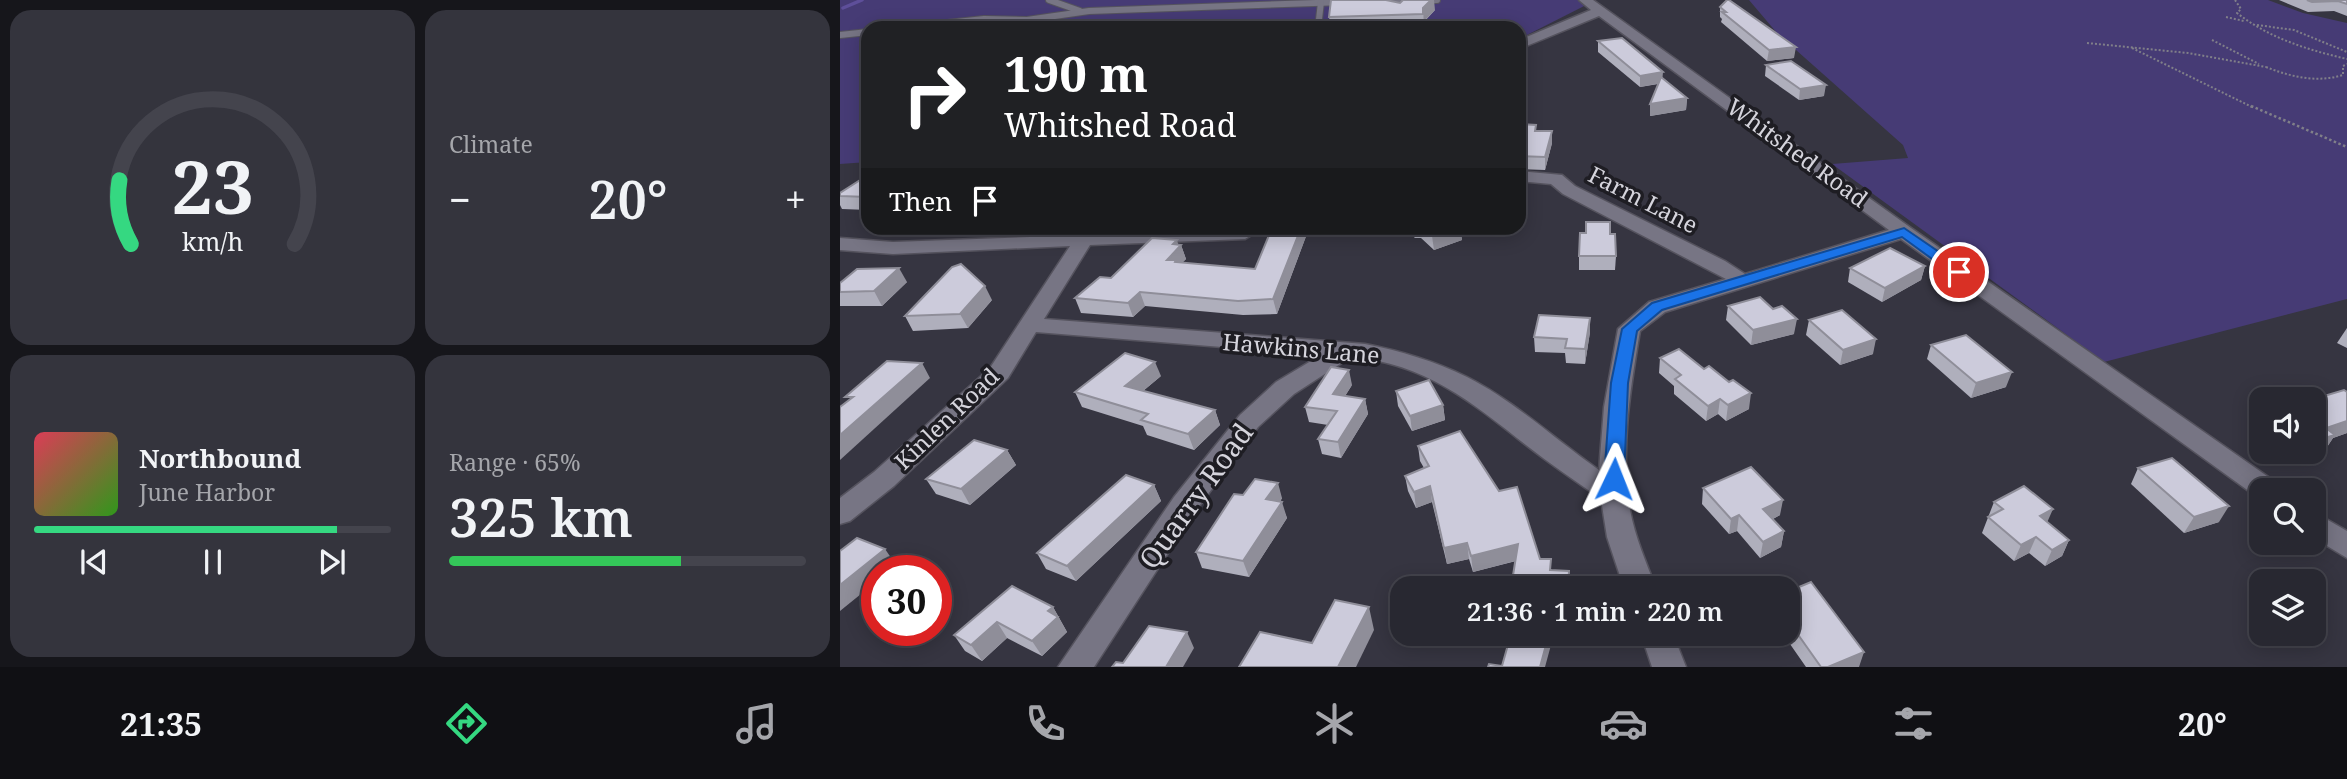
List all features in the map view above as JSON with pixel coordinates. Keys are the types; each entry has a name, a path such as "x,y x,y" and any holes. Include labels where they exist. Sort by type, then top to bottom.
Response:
{"street":[{"name":"Whitshed Road","path":"1526,40 1592,5 1904,232 2250,478"},
{"name":"Farm Lane","path":"1526,177 1556,179 1569,190 1718,265 1742,281"},
{"path":"1636,576 1621,536 1614,494 1620,383 1629,329 1657,307 1904,232"},
{"path":"840,244 893,248 1199,235"},
{"name":"Kinlen Road","path":"840,513 884,479 999,373 1084,240"},
{"name":"Hawkins Lane","path":"1031,325 1365,351 1407,360 1459,383 1495,405 1535,438 1614,494"},
{"name":"Quarry Road","path":"1075,667 1184,505 1249,421 1286,388 1344,351"},
{"path":"2326,532 2347,547"},
{"path":"1661,646 1669,667"}],"lane":[{"path":"1049,0 1083,12"},
{"path":"1369,2 1437,0"},
{"path":"1319,21 1321,2"},
{"path":"966,21 1027,20 1083,12 1357,2"},
{"path":"840,35 861,33"}],"path":[{"path":"2235,0 2241,9 2237,13 2246,22"},
{"path":"2226,17 2252,24 2295,45 2347,59"},
{"path":"2252,24 2294,30 2347,52"},
{"path":"2213,40 2226,45 2238,56 2285,73 2330,78 2343,75 2343,66 2347,64"},
{"path":"2087,43 2211,56 2266,67"},
{"path":"2132,48 2275,118 2347,147"}],"shaded area":[{"path":"840,0 1596,0 1526,35 1526,21 861,21 861,162 840,164"},
{"path":"1749,0 2268,0 2303,13 2347,23 2347,299 2104,362 1832,164 1908,158 1903,145 1777,33"}],"building":[{"path":"1331,0 1386,0 1400,3 1403,0 1431,0 1423,8 1423,14 1329,17"},
{"path":"1727,0 1796,47 1769,50 1722,12 1726,12 1720,7"},
{"path":"2307,0 2347,0 2347,4 2338,1"},
{"path":"1622,38 1663,72 1640,76 1598,41"},
{"path":"1791,61 1826,85 1800,89 1766,65"},
{"path":"1661,77 1687,98 1650,104"},
{"path":"1526,124 1536,125 1535,131 1552,131 1545,157 1526,156"},
{"path":"861,180 861,197 840,196 840,193"},
{"path":"1586,222 1610,222 1610,234 1615,234 1616,256 1579,256 1580,233 1586,233"},
{"path":"1269,235 1298,235 1273,299 1238,301 1140,292 1128,303 1075,298 1100,277 1111,278 1152,238 1177,240 1173,244 1181,245 1167,260 1255,269"},
{"path":"1890,248 1925,266 1885,288 1850,268"},
{"path":"961,264 985,286 960,314 905,316 952,267"},
{"path":"899,268 874,291 840,292 840,283 857,269"},
{"path":"1760,297 1773,309 1782,306 1797,319 1753,330 1728,306"},
{"path":"1842,310 1876,339 1843,350 1809,320"},
{"path":"1539,315 1590,318 1585,349 1565,348 1567,339 1534,337"},
{"path":"1966,335 2012,372 1976,383 1931,345"},
{"path":"1679,349 1704,369 1709,366 1729,382 1733,380 1751,393 1728,405 1720,399 1708,406 1675,379 1681,375 1660,358"},
{"path":"1125,353 1155,362 1125,386 1215,410 1188,434 1141,420 1148,414 1075,392"},
{"path":"887,361 922,363 840,435 840,407 853,397 845,397"},
{"path":"1331,367 1349,370 1333,394 1365,399 1338,442 1318,439 1337,411 1305,407"},
{"path":"1429,380 1443,405 1410,416 1396,391"},
{"path":"2344,390 2347,392 2347,421 2326,428 2326,395"},
{"path":"2326,428 2335,435 2326,438"},
{"path":"1460,431 1499,491 1517,487 1540,559 1551,559 1550,570 1569,571 1569,576 1513,576 1518,544 1471,556 1467,543 1444,548 1430,486 1414,492 1405,476 1429,466 1418,446"},
{"path":"974,440 1007,450 961,489 926,479"},
{"path":"2172,458 2229,506 2194,517 2138,468"},
{"path":"1751,467 1783,500 1763,509 1784,531 1763,542 1739,515 1731,519 1703,488"},
{"path":"1126,475 1154,485 1067,566 1037,553"},
{"path":"1255,479 1278,483 1266,499 1282,502 1243,561 1196,552 1234,494 1243,495"},
{"path":"2024,486 2053,509 2040,516 2069,540 2052,550 2036,537 2021,545 1988,517 2003,509 1994,502"},
{"path":"857,538 885,549 878,555 861,555 861,568 840,585 840,551"},
{"path":"1811,582 1864,652 1828,667 1821,667 1800,637 1800,587"},
{"path":"1012,586 1053,607 1048,611 1058,617 1032,641 997,622 971,645 954,635"},
{"path":"1335,600 1369,607 1338,667 1239,667 1260,632 1312,643"},
{"path":"1149,626 1187,632 1166,667 1112,667 1116,662 1123,663"},
{"path":"1508,646 1546,646 1540,667 1488,667 1489,664 1502,666"}],"waterway":[{"path":"843,8 862,0"}],"route":[{"path":"1614,479 1620,383 1629,329 1657,307 1712,288 1904,232 1959,272"}]}
